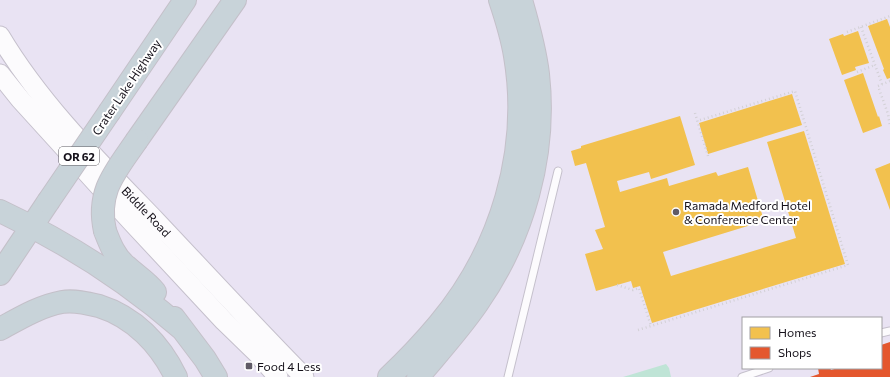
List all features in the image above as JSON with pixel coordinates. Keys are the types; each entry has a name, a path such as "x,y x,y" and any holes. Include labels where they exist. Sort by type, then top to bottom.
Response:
{"highway":[{"name":"Crater Lake Highway","path":"0,274 185,0"},
{"path":"216,377 205,359 147,283 126,266 116,255 105,231 102,219 102,207 109,182 235,0"},
{"path":"389,377 439,324 452,307 480,263 493,237 503,209 516,157 519,127 519,98 515,55 500,0"},
{"path":"418,377 461,326 495,276 508,251 527,197 537,150 539,98 538,74 533,46 521,0"},
{"path":"0,211 32,226 68,246 152,303 182,330"},
{"path":"0,329 44,307 63,302 92,304 120,314 146,334 159,349 176,377"}],"main road":[{"name":"Biddle Road","path":"0,36 26,77 55,113 304,377"},
{"name":"Biddle Road","path":"0,74 20,99 130,220 224,321 258,354 278,377"}],"lane":[{"path":"508,377 558,171"},
{"path":"742,377 766,369"}],"path":[{"path":"847,32 890,16"},
{"path":"861,27 882,84"},
{"path":"857,72 875,66"},
{"path":"890,81 878,86 889,114 890,126"},
{"path":"638,330 848,265 795,90 697,121"},
{"path":"695,113 708,156"},
{"path":"617,285 633,290 639,288 651,326"}],"green space":[{"path":"666,364 669,368 671,377 623,377"}],"building: Homes":[{"path":"887,19 890,27 890,78 887,79 868,26"},
{"path":"858,31 869,63 855,67 856,70 842,75 829,39"},
{"path":"863,73 882,126 863,133 844,80"},
{"path":"792,94 802,125 708,154 699,123"},
{"path":"680,116 695,165 651,179 649,172 617,181 620,192 667,178 669,186 716,172 718,176 748,167 764,221 663,252 671,276 796,238 767,142 804,131 845,264 652,323 640,286 633,288 631,281 596,291 585,254 603,249 595,230 605,227 586,163 575,166 571,151 581,148 581,146"},
{"path":"890,163 890,210 875,169"}],"building: Shops":[{"path":"890,342 890,377 810,377 819,374 818,369 882,369 882,345"}],"place":[{"name":"Ramada Medford Hotel & Conference Center","path":"676,212"},
{"name":"Food 4 Less","path":"249,366"}]}
